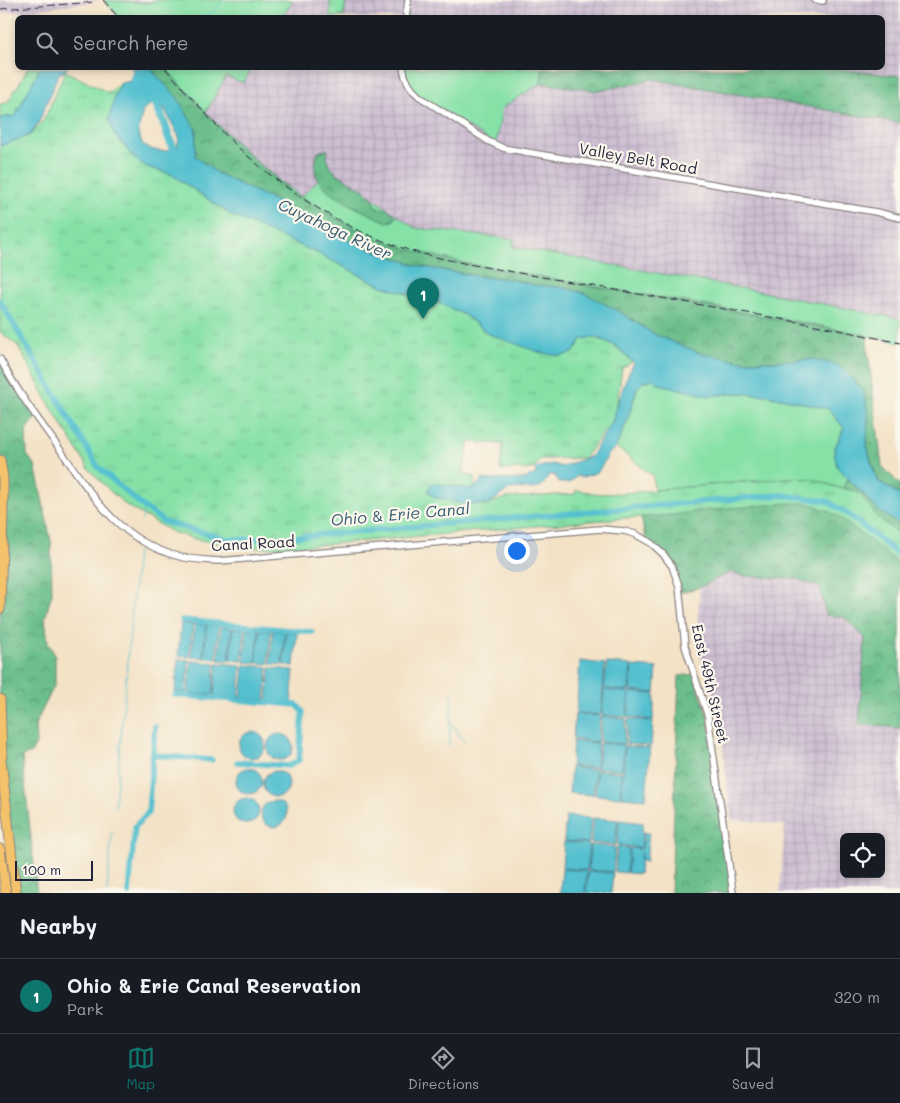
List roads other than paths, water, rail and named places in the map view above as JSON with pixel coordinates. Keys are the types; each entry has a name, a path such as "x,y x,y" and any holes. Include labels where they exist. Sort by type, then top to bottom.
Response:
{"highway":[{"path":"0,460 3,477 3,513 0,609"},
{"path":"0,699 2,766"},
{"path":"0,751 16,893"},
{"path":"0,848 6,893"}],"street":[{"path":"406,15 408,0"},
{"path":"815,0 823,2"},
{"name":"Valley Belt Road","path":"404,70 413,92 483,138 503,148 900,218"},
{"name":"Canal Road","path":"0,359 43,426 112,520 145,543 178,557 219,561 600,529"},
{"name":"East 49th Street","path":"600,529 635,534 663,554 672,566 679,586 685,646 708,717 732,893"}],"water":[{"path":"39,70 65,70 58,75 39,122 30,135 0,146 0,118 15,116"},
{"path":"133,70 152,70 177,97 196,130 195,156 218,174 282,204 356,244 418,266 484,277 510,279 534,285 560,287 584,293 618,311 654,334 700,353 740,361 812,359 838,365 863,390 868,414 867,444 871,462 878,481 900,495 900,525 879,511 837,467 834,450 844,428 829,409 768,395 738,393 709,396 659,384 653,379 643,382 637,388 627,421 616,447 608,455 598,472 583,477 577,476 569,483 559,483 555,475 548,475 542,486 538,488 512,489 488,504 468,505 434,497 428,492 430,485 433,483 473,489 482,480 524,479 536,474 535,468 553,464 562,467 591,456 612,422 625,381 634,363 616,346 596,337 582,339 573,353 560,356 538,352 489,334 466,316 442,304 382,286 315,252 231,215 171,174 147,167 134,158 114,134 109,119 115,95 121,83 130,81","holes":["151,104 158,104 164,108 179,137 177,148 159,151 143,145 138,133 143,111"]},
{"path":"181,623 193,624 189,657 178,656"},
{"path":"195,624 206,625 203,658 191,657"},
{"path":"207,625 219,626 216,659 204,658"},
{"path":"221,627 232,628 229,661 218,660"},
{"path":"233,628 245,629 242,661 230,660"},
{"path":"247,629 259,630 256,663 244,662"},
{"path":"260,630 271,631 268,664 256,663"},
{"path":"273,631 285,632 282,665 270,664"},
{"path":"286,632 297,634 294,666 283,665"},
{"path":"178,659 189,660 186,693 175,692"},
{"path":"191,661 215,663 213,695 188,693"},
{"path":"580,661 605,664 601,715 576,713"},
{"path":"217,663 241,665 239,698 214,696"},
{"path":"607,663 631,665 629,691 604,689"},
{"path":"244,665 268,667 265,700 241,698"},
{"path":"632,666 657,668 655,693 630,691"},
{"path":"270,668 294,670 291,703 267,701"},
{"path":"604,690 629,692 627,717 602,715"},
{"path":"630,692 655,694 653,720 628,717"},
{"path":"575,714 600,716 598,742 573,739"},
{"path":"602,716 626,719 624,744 600,742"},
{"path":"628,719 653,721 651,746 626,744"},
{"path":"252,732 261,736 265,745 261,754 252,758 243,754 239,745 243,736"},
{"path":"280,734 289,738 293,747 289,756 280,760 271,756 267,747 271,738"},
{"path":"573,741 598,743 596,768 571,766"},
{"path":"600,743 624,745 622,770 597,768"},
{"path":"625,746 650,748 646,799 621,797"},
{"path":"571,767 596,770 593,795 569,793"},
{"path":"249,768 258,772 262,781 258,790 249,794 240,790 236,781 240,772"},
{"path":"597,770 622,772 620,797 595,795"},
{"path":"276,771 285,775 289,784 285,793 276,797 267,793 263,784 267,775"},
{"path":"246,798 255,802 259,811 255,820 246,824 237,820 233,811 237,802"},
{"path":"274,801 283,805 287,814 283,823 274,827 265,823 261,814 265,805"},
{"path":"566,816 591,818 589,843 564,841"},
{"path":"593,818 618,820 615,845 591,843"},
{"path":"619,820 643,823 641,848 617,845"},
{"path":"644,832 649,833 646,862 641,861 641,852 639,874 627,873 630,848 642,849"},
{"path":"564,842 589,844 587,870 562,868"},
{"path":"590,845 615,847 613,872 588,870"},
{"path":"617,847 629,848 626,873 615,872"},
{"path":"562,869 587,871 585,893 560,893"},
{"path":"588,871 613,873 611,893 586,893"}],"waterway":[{"path":"207,15 216,9 223,0"},
{"name":"Cuyahoga River","path":"153,94 177,159"},
{"name":"Ohio & Erie Canal","path":"0,301 98,467 140,504 164,522 226,539 271,539 781,495 827,501 849,515 900,556"},
{"path":"142,520 144,507"},
{"path":"115,806 137,551"},
{"path":"182,620 312,632"},
{"path":"449,745 452,694"},
{"path":"175,695 297,705 303,712 299,760 289,766 237,762"},
{"path":"451,722 464,742"},
{"path":"129,893 135,826 148,813 155,726"},
{"path":"153,755 212,760"},
{"path":"107,893 112,832"}],"railway":[{"path":"103,0 116,15"},
{"path":"0,9 95,2"},
{"path":"167,70 230,139 259,166 320,210 388,243 419,253 468,264 821,326 900,343"}],"place":[{"name":"Ohio & Erie Canal Reservation","path":"423,319"}]}
